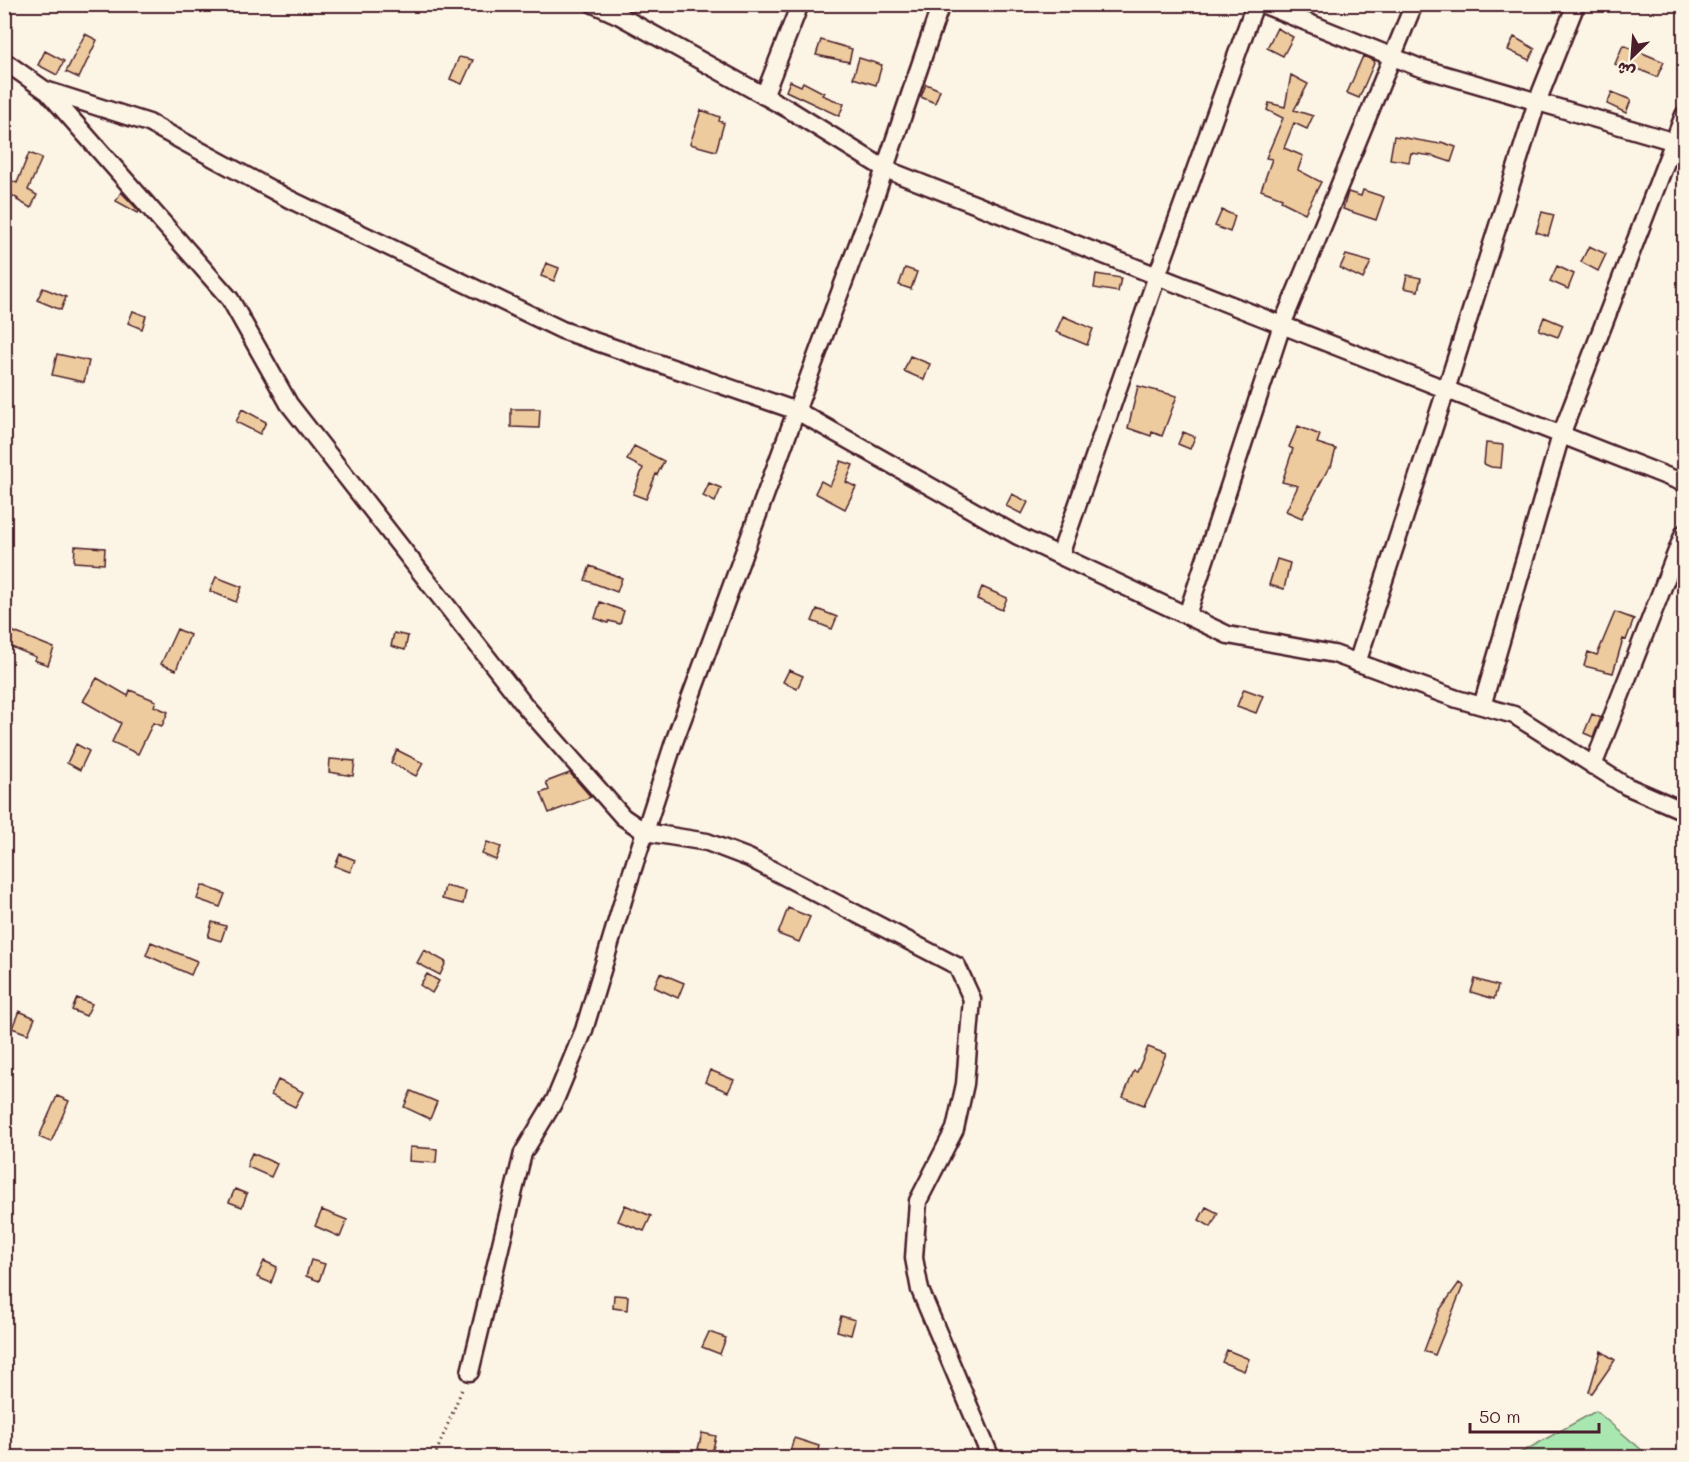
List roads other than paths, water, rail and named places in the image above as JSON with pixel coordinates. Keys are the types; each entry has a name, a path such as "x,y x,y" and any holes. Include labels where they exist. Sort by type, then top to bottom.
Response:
{"street":[{"path":"593,4 620,16 764,96 885,169 1684,483"},
{"path":"764,96 800,4"},
{"path":"470,1372 523,1153 555,1100 584,1030 674,742 885,169 941,4"},
{"path":"1060,555 1156,276 1255,4"},
{"path":"1262,4 1418,67 1679,143"},
{"path":"1187,615 1282,325 1414,4"},
{"path":"1357,663 1537,102 1576,4"},
{"path":"4,60 45,90 230,299 289,404 526,707 623,817 645,832 707,842 748,858 957,966 972,999 965,1084 955,1129 918,1201 914,1257 920,1290 991,1458"},
{"path":"45,90 149,123 289,199 562,330 796,411 1018,536 1228,635 1334,654 1457,699 1514,715 1626,786 1684,811"},
{"path":"1482,706 1561,435 1679,143 1684,115"},
{"path":"1593,766 1684,532"}]}
